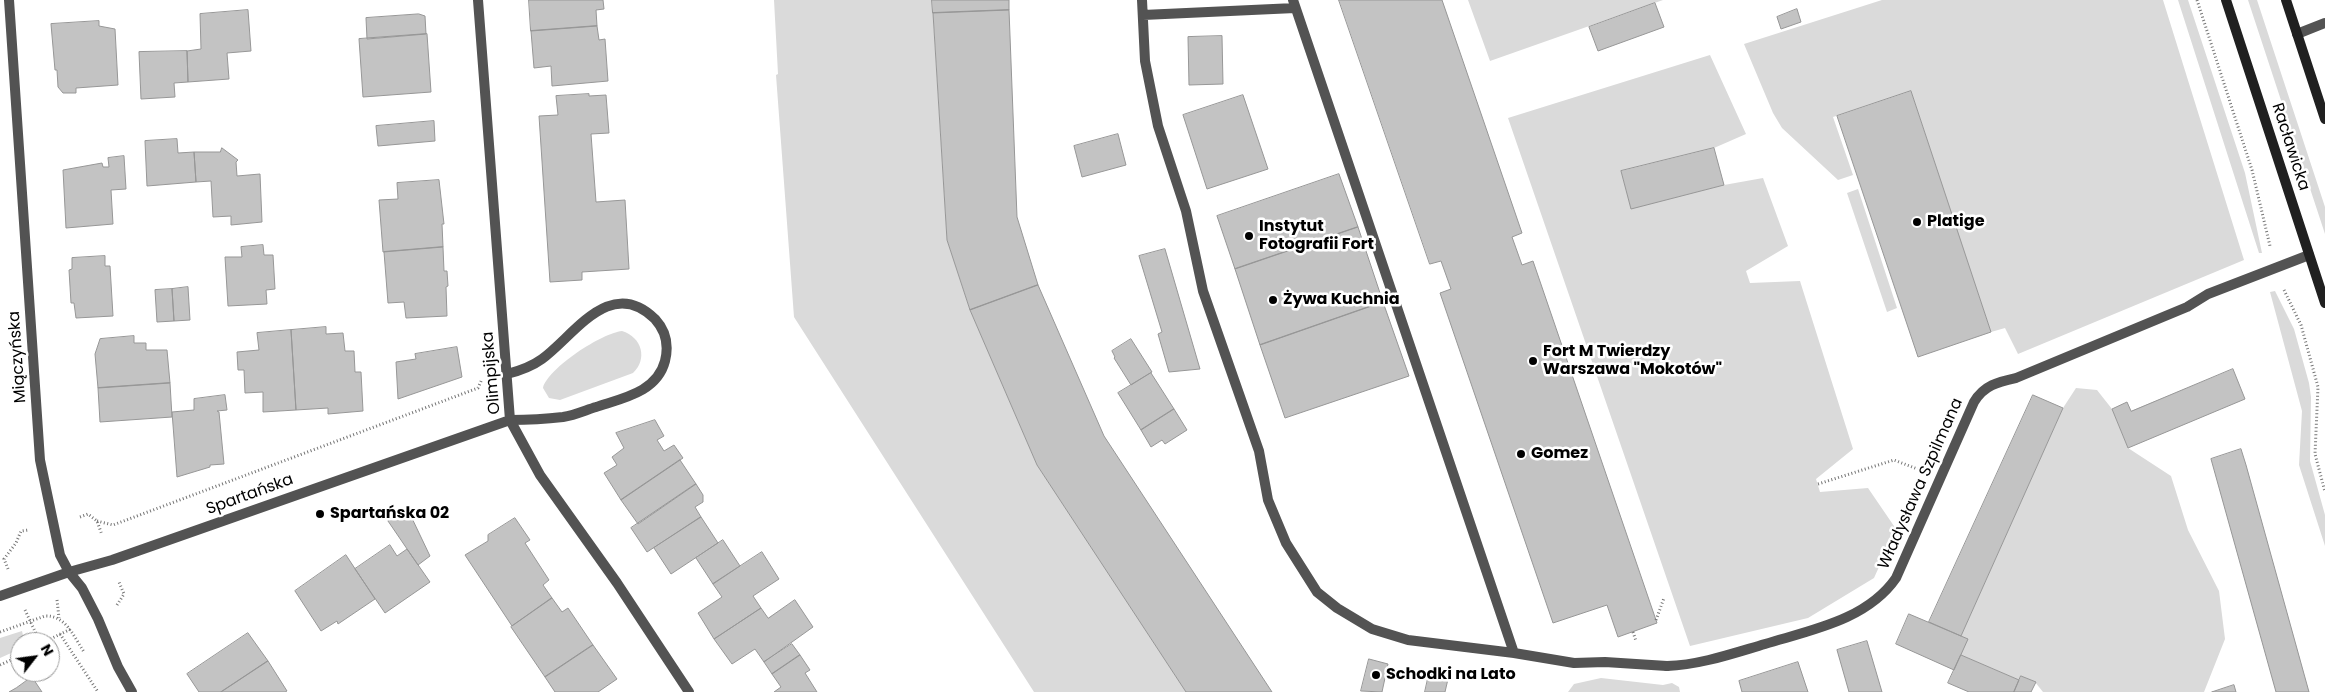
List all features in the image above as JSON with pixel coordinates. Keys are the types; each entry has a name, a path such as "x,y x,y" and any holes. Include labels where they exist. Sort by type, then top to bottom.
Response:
{"main road":[{"name":"Racławicka","path":"2226,0 2325,303"},
{"path":"2286,0 2325,119"}],"street":[{"name":"Miączyńska","path":"9,0 40,460 60,555 69,572 82,588 98,619 118,667 132,692"},
{"name":"Olimpijska","path":"478,0 510,420 540,475 617,584 688,692"},
{"name":"Władysława Szpilmana","path":"1142,0 1145,61 1158,126 1186,211 1204,291 1259,451 1268,500 1286,542 1317,592 1337,608 1372,629 1408,640 1514,653 1574,663 1605,662 1667,666 1710,659 1817,629 1849,615 1885,592 1896,578 1974,402 1988,387 1996,382 2016,378 2187,307 2208,294 2309,255"},
{"path":"1143,15 1294,4 1514,653"},
{"path":"2297,34 2325,23"},
{"name":"Spartańska","path":"0,596 69,572 121,557 510,420 566,416 634,395 648,387 659,376 668,350 666,336 659,323 648,312 634,306 618,304 602,308 586,318 543,358 532,365 507,374"}],"path":[{"path":"2197,0 2252,170 2271,254"},
{"path":"2280,283 2301,325 2318,387 2315,454 2325,492"},
{"path":"80,517 88,514 97,521 114,525 478,388 482,380 482,370"},
{"path":"1818,484 1897,460"},
{"path":"97,521 102,535"},
{"path":"9,570 4,559 16,543 21,531 29,530"},
{"path":"116,609 117,603 124,594 117,578"},
{"path":"1656,620 1664,598"},
{"path":"23,605 35,632"},
{"path":"0,632 53,616 64,622 88,658 118,667"},
{"path":"76,627 60,634 98,692"}],"shaded area":[{"path":"774,0 932,0 947,240 970,310 1037,465 1186,692 1034,692 794,317 776,75 778,74"},
{"path":"1468,0 1663,0 1490,61"},
{"path":"1882,0 2163,0 2244,260 2018,354 2005,328 1991,332 1911,91 1833,117 1853,175 1838,180 1782,128 1773,113 1744,44"},
{"path":"2178,0 2188,0 2245,173 2262,253 2259,253"},
{"path":"2248,0 2257,0 2325,207 2325,234"},
{"path":"1710,55 1746,134 1714,148 1621,171 1631,208 1724,185 1763,178 1788,246 1746,271 1750,283 1800,281 1853,449 1816,479 1820,492 1868,488 1896,529 1874,578 1808,618 1690,646 1508,118"},
{"path":"1858,189 1897,308 1887,312 1847,193"},
{"path":"2275,291 2294,329 2309,383 2311,397 2310,461 2325,515 2325,546 2299,465 2302,411 2270,292"},
{"path":"622,331 634,338 641,349 638,367 633,373 560,400 549,398 543,388 555,371 590,345 613,333"},
{"path":"2076,388 2097,390 2112,409 2128,448 2171,476 2188,530 2219,591 2225,639 2204,692 2043,692 2035,682 2021,676 2019,680 1961,655 1961,636 2063,408"},
{"path":"10,635 10,654 0,658 0,638"},
{"path":"1601,678 1663,685 1672,683 1679,687 1680,692 1568,692 1574,684"}],"building":[{"path":"529,0 603,0 604,9 596,10 597,26 531,31"},
{"path":"932,0 1009,0 1009,10 933,13"},
{"path":"1339,0 1442,0 1522,233 1512,237 1522,265 1533,261 1657,623 1618,637 1607,605 1553,623 1440,293 1451,289 1441,261 1430,264"},
{"path":"1655,3 1664,27 1598,51 1589,27"},
{"path":"1797,9 1801,22 1781,29 1777,17"},
{"path":"248,10 251,51 227,53 229,79 188,82 187,51 201,49 200,14"},
{"path":"1009,10 1017,217 1038,285 970,310 947,240 933,13"},
{"path":"419,14 425,16 426,34 367,39 366,18"},
{"path":"99,21 99,26 115,29 118,85 76,88 76,93 63,93 58,87 57,70 55,70 51,24"},
{"path":"597,26 599,40 605,39 608,81 552,86 551,66 534,68 531,31"},
{"path":"427,34 431,92 363,97 359,39"},
{"path":"1222,36 1223,84 1189,85 1188,37"},
{"path":"187,51 188,82 174,83 175,97 141,99 139,52"},
{"path":"1911,91 1991,332 1918,357 1837,116"},
{"path":"589,94 589,96 606,95 609,133 591,134 596,202 625,200 629,269 582,272 582,280 550,282 539,116 558,115 556,96"},
{"path":"1243,95 1268,169 1207,189 1183,115"},
{"path":"434,121 435,141 378,146 376,126"},
{"path":"1118,134 1126,165 1082,177 1074,146"},
{"path":"177,139 178,153 194,152 196,182 147,186 145,141"},
{"path":"222,148 238,160 236,162 237,176 260,174 262,222 231,225 231,216 213,217 211,181 196,182 194,152 220,152"},
{"path":"1714,148 1724,185 1631,209 1621,171"},
{"path":"124,156 126,189 111,190 113,224 66,228 63,170 102,163 103,167 109,167 108,158"},
{"path":"1339,174 1358,227 1235,269 1217,216"},
{"path":"439,180 444,224 442,224 443,247 383,252 379,200 398,199 397,183"},
{"path":"1358,227 1383,302 1260,345 1235,269"},
{"path":"263,245 264,255 273,255 275,289 266,290 267,304 228,306 225,257 242,257 241,247"},
{"path":"443,247 444,271 447,271 448,286 446,287 447,316 406,318 404,302 388,303 384,252"},
{"path":"1165,249 1200,369 1169,372 1158,334 1162,332 1139,256"},
{"path":"105,256 105,266 110,266 113,316 76,318 74,303 71,303 69,270 72,269 72,258"},
{"path":"1038,285 1104,436 1272,692 1186,692 1037,465 970,310"},
{"path":"188,287 190,320 174,321 172,289"},
{"path":"172,289 174,321 157,322 155,290"},
{"path":"1383,302 1409,376 1285,418 1260,345"},
{"path":"326,327 326,334 343,333 345,351 354,351 355,372 361,372 363,411 328,414 328,408 296,410 291,330"},
{"path":"291,330 296,410 263,412 263,392 245,393 244,370 238,370 237,352 259,350 257,333"},
{"path":"134,336 134,343 146,343 146,350 167,350 170,383 98,388 95,354 100,339"},
{"path":"1131,339 1152,372 1131,385 1114,358 1112,351"},
{"path":"457,347 462,377 398,399 396,362 416,359 415,354"},
{"path":"2233,369 2245,399 2128,448 2112,409 2127,402 2131,411"},
{"path":"1151,373 1174,409 1141,430 1118,393"},
{"path":"170,383 172,417 100,422 98,388"},
{"path":"225,395 227,410 217,411 219,412 224,464 210,465 210,467 177,477 172,412 194,410 194,399"},
{"path":"2033,395 2063,408 1961,636 1929,622"},
{"path":"1174,409 1187,430 1165,444 1162,440 1151,447 1141,430"},
{"path":"655,420 664,436 657,440 664,451 674,445 683,458 621,500 604,473 617,465 612,457 624,448 616,433"},
{"path":"2241,449 2309,692 2276,692 2211,459"},
{"path":"680,460 696,484 638,524 621,500"},
{"path":"696,484 703,495 703,502 695,507 701,517 647,552 631,528"},
{"path":"409,512 430,556 418,565 388,521"},
{"path":"701,517 718,543 671,574 654,548"},
{"path":"515,518 530,540 525,543 549,580 543,585 552,598 512,626 465,555 488,541 488,535"},
{"path":"723,540 740,566 713,584 696,558"},
{"path":"390,545 397,556 407,549 430,582 385,613 355,569"},
{"path":"762,552 779,579 753,596 761,608 714,639 698,613 722,597 713,584"},
{"path":"346,555 375,599 338,624 337,621 321,631 295,591"},
{"path":"552,598 562,612 568,608 593,645 545,677 511,627"},
{"path":"795,600 813,627 764,662 755,649 732,664 714,639 761,608 768,618"},
{"path":"1909,614 1968,639 1954,670 1896,644"},
{"path":"248,633 268,661 221,692 199,692 187,674"},
{"path":"1867,641 1882,692 1849,692 1837,650"},
{"path":"792,644 800,655 772,674 764,662"},
{"path":"593,645 617,679 598,692 555,692 545,677"},
{"path":"800,655 810,670 805,673 817,692 774,692 781,687 772,674"},
{"path":"1961,655 2019,680 2014,692 1969,692 1948,683"},
{"path":"1369,659 1388,664 1382,692 1361,691"},
{"path":"268,661 287,691 221,692"},
{"path":"1798,662 1808,692 1742,692 1739,681"},
{"path":"1429,674 1448,679 1445,692 1425,692"},
{"path":"2021,676 2036,682 2031,692 2014,692"},
{"path":"25,682 35,682 42,692 9,692"},
{"path":"2234,685 2236,692 2212,692"}],"place":[{"name":"Platige","path":"1917,222"},
{"name":"Instytut Fotografii Fort","path":"1249,236"},
{"name":"Żywa Kuchnia","path":"1273,300"},
{"name":"Fort M Twierdzy Warszawa \"Mokotów\"","path":"1533,361"},
{"name":"Gomez","path":"1521,454"},
{"name":"Spartańska 02","path":"320,514"},
{"name":"Schodki na Lato","path":"1376,675"}]}
